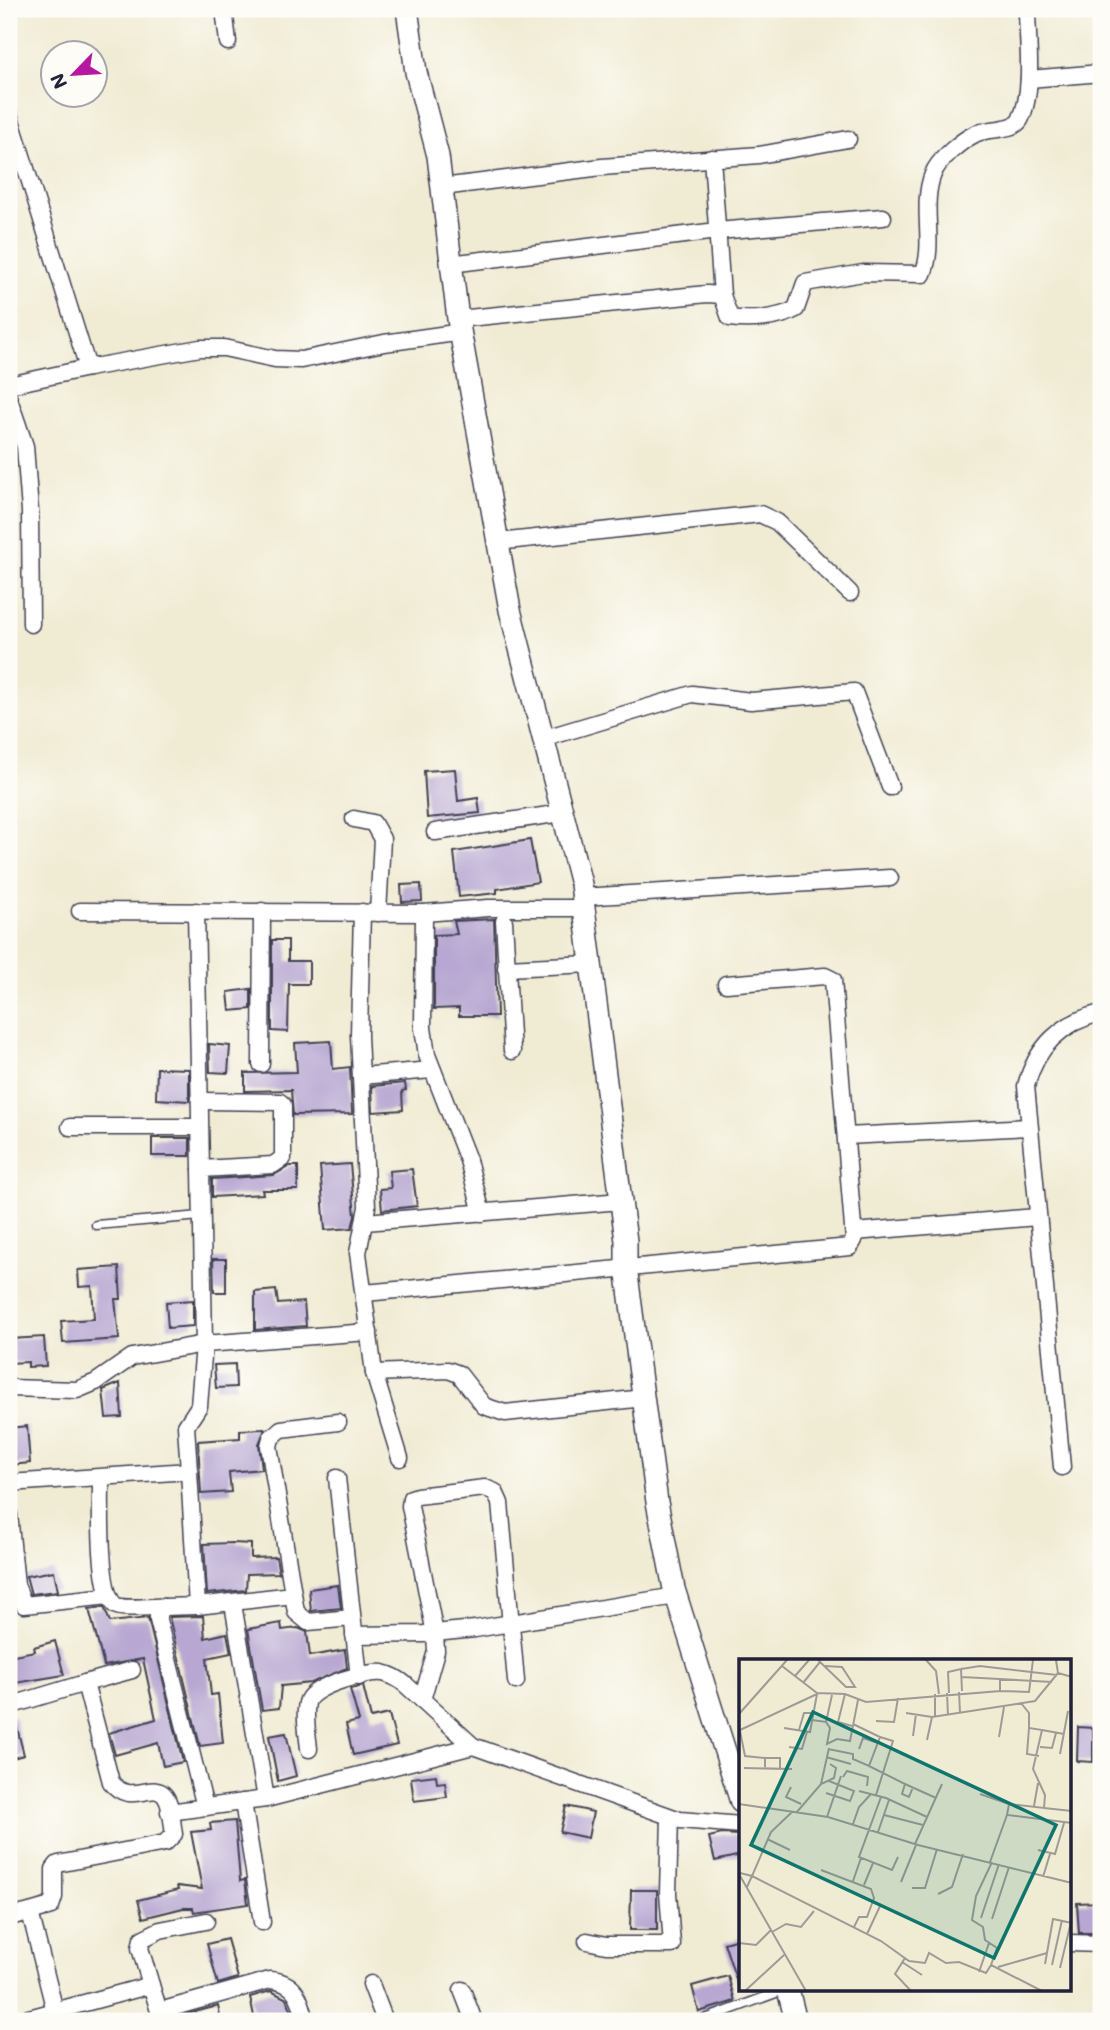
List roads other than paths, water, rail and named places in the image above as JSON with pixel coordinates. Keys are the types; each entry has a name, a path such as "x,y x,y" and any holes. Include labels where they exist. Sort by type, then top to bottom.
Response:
{"street":[{"path":"224,9 228,42"},
{"path":"407,9 416,72 442,187 450,264 497,542 524,671 583,902 626,1241 625,1267 657,1503 676,1596 739,1796"},
{"path":"712,158 722,295 730,318 743,320 786,314 796,309 805,283 863,274 923,274 928,263 926,219 934,171 975,134 1015,126 1020,121 1029,79 1027,14 1031,9"},
{"path":"1029,79 1101,73"},
{"path":"9,114 88,368"},
{"path":"442,187 602,167 759,155 848,139"},
{"path":"450,264 717,231 883,217"},
{"path":"9,385 200,348 224,348 275,359 301,360 460,326 672,296 722,295"},
{"path":"9,399 25,446 30,511 31,624"},
{"path":"497,542 760,514 778,522 850,593"},
{"path":"542,739 692,694 751,701 854,692 890,787"},
{"path":"435,832 562,813"},
{"path":"354,819 373,823 382,839 370,912 361,1076 367,1207 358,1254 374,1373 400,1458"},
{"path":"80,911 424,913 890,878"},
{"path":"196,911 204,1344 202,1394 199,1406 187,1426 197,1606"},
{"path":"261,1064 262,911"},
{"path":"424,913 423,1028 432,1070 468,1160 482,1213"},
{"path":"504,920 512,1051"},
{"path":"506,968 591,964"},
{"path":"365,1293 625,1267 844,1249 854,1240 854,1232 833,980 825,976 726,984"},
{"path":"1062,1467 1026,1086 1032,1061 1058,1033 1082,1017 1101,1013"},
{"path":"361,1076 432,1070"},
{"path":"200,1101 273,1100 283,1105 283,1158 278,1163 201,1169"},
{"path":"70,1127 200,1127"},
{"path":"846,1136 1029,1127"},
{"path":"365,1222 621,1201"},
{"path":"854,1232 1037,1217"},
{"path":"9,1388 77,1390 96,1382 132,1357 204,1344 369,1332"},
{"path":"374,1373 448,1370 460,1374 484,1406 505,1413 644,1398"},
{"path":"338,1422 281,1429 271,1438 274,1486 296,1612 308,1622 352,1618"},
{"path":"9,1483 101,1479 189,1471"},
{"path":"337,1478 359,1677"},
{"path":"101,1479 102,1551 109,1596 113,1604 121,1608 197,1606 233,1604 293,1595"},
{"path":"422,1700 436,1651 435,1633 410,1506 411,1499 427,1494 485,1488 495,1492 500,1503 516,1682"},
{"path":"9,1514 16,1585 24,1605 109,1596"},
{"path":"354,1635 435,1633 676,1596"},
{"path":"233,1604 266,1799"},
{"path":"164,1607 158,1612 158,1620 205,1807"},
{"path":"9,1706 132,1670"},
{"path":"309,1749 307,1702 313,1693 324,1686 376,1673 395,1676 472,1746 670,1816 704,1824 739,1825"},
{"path":"9,1917 51,1906 54,1898 54,1869 58,1864 170,1840 174,1834 166,1798 162,1793 154,1791 127,1795 118,1791 111,1782 85,1683"},
{"path":"169,1812 266,1799 472,1746"},
{"path":"243,1802 262,1922"},
{"path":"587,1941 606,1945 672,1945 668,1893 670,1816"},
{"path":"30,1912 55,2011"},
{"path":"206,1921 160,1930 142,1939 140,1948 161,2016 270,1980 291,1985 299,1996 306,2021"},
{"path":"1072,1943 1101,1944"},
{"path":"371,1984 385,2021"},
{"path":"18,2021 151,1985"},
{"path":"461,1990 474,2021"},
{"path":"787,1992 796,2021"}],"lane":[{"path":"96,1225 201,1216"},
{"path":"700,2021 780,1992"}]}
